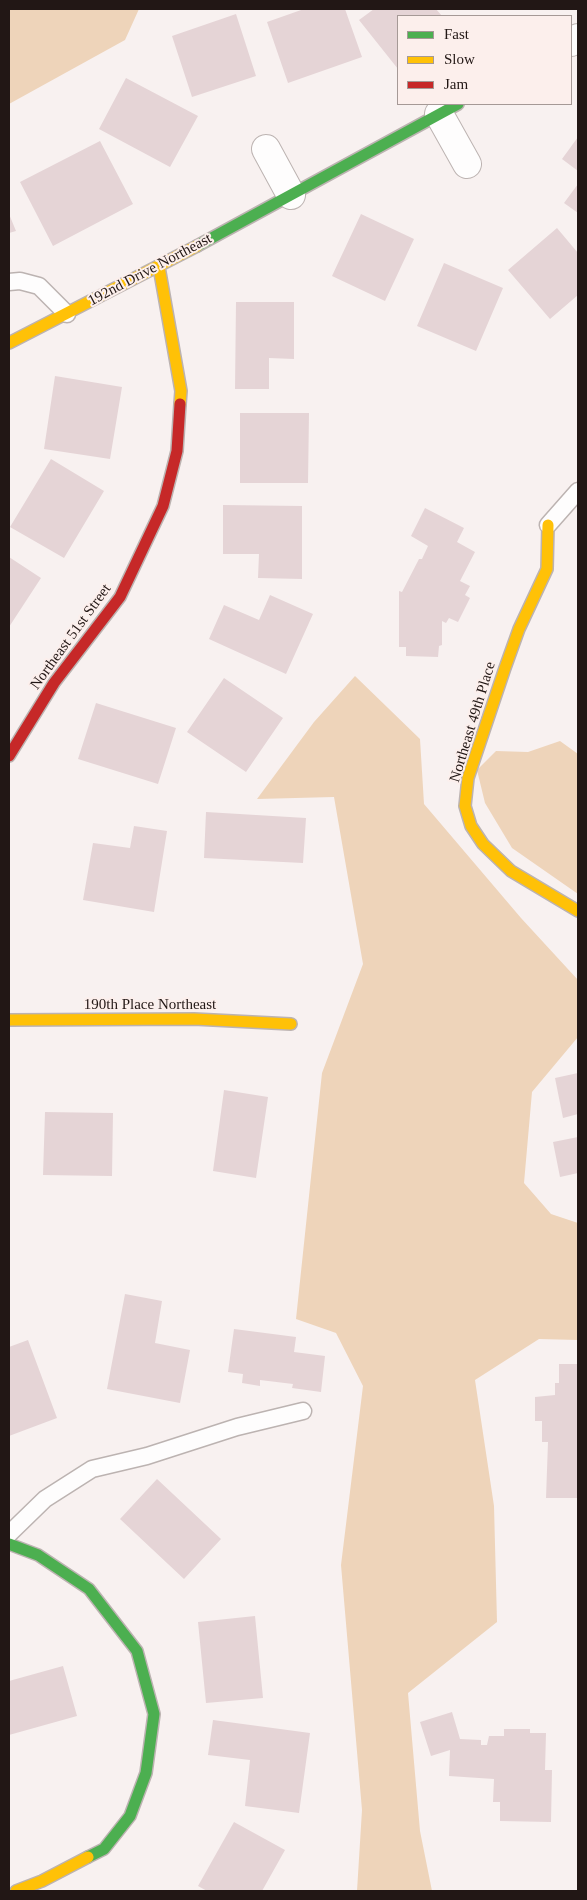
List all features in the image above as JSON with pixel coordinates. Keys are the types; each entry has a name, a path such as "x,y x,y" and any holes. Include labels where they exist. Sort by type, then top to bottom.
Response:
{"street":[{"name":"192nd Drive Northeast","path":"9,343 159,267 449,109 467,164"},
{"path":"266,149 291,195"},
{"name":"Northeast 51st Street","path":"9,756 54,683 120,597 163,506 176,451 181,391 159,267"},
{"name":"Northeast 49th Place","path":"548,525 547,568 519,629 505,668 468,778 465,806 471,826 483,844 511,871 578,911"},
{"name":"190th Place Northeast","path":"9,1020 194,1019 291,1024"},
{"path":"9,1544 38,1555 89,1589 137,1651 154,1714 146,1773 130,1816 104,1849 42,1881 16,1891"}],"lane":[{"path":"9,282 20,281 39,286 67,314"},
{"path":"548,525 578,491"},
{"path":"9,1534 45,1499 92,1469 147,1456 237,1427 303,1411"}],"shaded area":[{"path":"9,9 139,9 125,40 9,104"},
{"path":"355,676 420,739 424,804 521,918 578,980 578,1037 532,1092 524,1183 551,1214 578,1223 578,1340 539,1339 475,1380 494,1506 497,1622 408,1693 420,1831 432,1891 357,1891 362,1810 341,1565 363,1386 336,1333 296,1319 322,1073 363,964 334,797 257,799 314,722"},
{"path":"560,741 578,754 578,894 512,848 485,803 477,770 496,751 528,752"}],"building":[{"path":"304,9 345,9 362,57 288,83 267,22"},
{"path":"374,9 436,9 441,15 397,15 397,68 359,20"},
{"path":"236,14 256,76 192,97 172,36"},
{"path":"126,78 198,116 170,167 99,129"},
{"path":"578,137 578,171 562,159"},
{"path":"100,141 133,204 53,246 20,182"},
{"path":"578,184 578,213 564,203"},
{"path":"9,214 16,231 9,233"},
{"path":"361,214 414,239 385,301 332,276"},
{"path":"557,228 578,253 578,295 550,319 508,270"},
{"path":"444,263 503,288 476,351 417,326"},
{"path":"236,302 294,302 294,359 269,358 269,389 235,389"},
{"path":"55,376 122,387 110,459 44,449"},
{"path":"240,413 309,413 308,483 240,483"},
{"path":"51,459 104,491 64,558 10,527"},
{"path":"223,505 302,506 302,579 258,578 259,554 223,554"},
{"path":"425,508 464,528 457,542 475,552 460,581 470,586 465,595 470,598 458,622 449,618 446,623 442,621 442,645 439,646 438,657 406,656 406,647 399,647 399,591 402,592 428,546 411,536"},
{"path":"9,557 41,578 9,627"},
{"path":"270,595 313,614 286,674 209,639 224,605 259,620"},
{"path":"224,678 283,718 246,772 187,732"},
{"path":"96,703 176,728 158,784 78,759"},
{"path":"206,812 306,818 303,863 204,858"},
{"path":"134,826 167,831 154,912 83,900 93,843 130,848"},
{"path":"578,1073 578,1114 563,1118 555,1078"},
{"path":"224,1090 268,1097 256,1178 213,1171"},
{"path":"45,1112 113,1113 112,1176 43,1175"},
{"path":"578,1137 578,1173 560,1177 553,1142"},
{"path":"125,1294 162,1301 155,1343 190,1350 180,1403 107,1389"},
{"path":"234,1329 296,1337 294,1352 325,1356 321,1392 292,1388 293,1384 260,1380 260,1386 242,1383 243,1374 228,1372"},
{"path":"28,1340 57,1418 9,1436 9,1347"},
{"path":"559,1364 578,1364 578,1498 546,1498 548,1442 542,1442 542,1421 535,1421 535,1397 555,1395 555,1383 559,1383"},
{"path":"157,1479 221,1539 184,1579 120,1519"},
{"path":"255,1616 263,1698 206,1703 198,1622"},
{"path":"63,1666 77,1716 9,1735 9,1681"},
{"path":"452,1712 460,1739 481,1740 481,1745 487,1745 489,1736 504,1736 504,1729 530,1729 530,1733 546,1733 545,1770 552,1770 551,1822 500,1821 500,1802 493,1802 494,1779 449,1776 450,1750 431,1756 420,1722"},
{"path":"213,1720 310,1733 299,1813 245,1806 250,1760 208,1755"},
{"path":"234,1822 285,1850 262,1891 207,1891 198,1886"}],"traffic: fast":[{"path":"197,246 456,105"},
{"path":"9,1544 38,1555 89,1589 137,1651 154,1714 146,1773 130,1816 104,1849 88,1857"}],"traffic: slow":[{"path":"9,343 197,246"},
{"path":"159,267 181,391 180,404"},
{"path":"548,525 547,569 519,629 505,668 468,778 465,806 471,826 483,844 511,871 578,911"},
{"path":"9,1020 194,1019 291,1024"},
{"path":"16,1891 42,1881 88,1857"}],"traffic: jam":[{"path":"9,756 54,683 120,597 163,506 177,451 180,404"}]}
